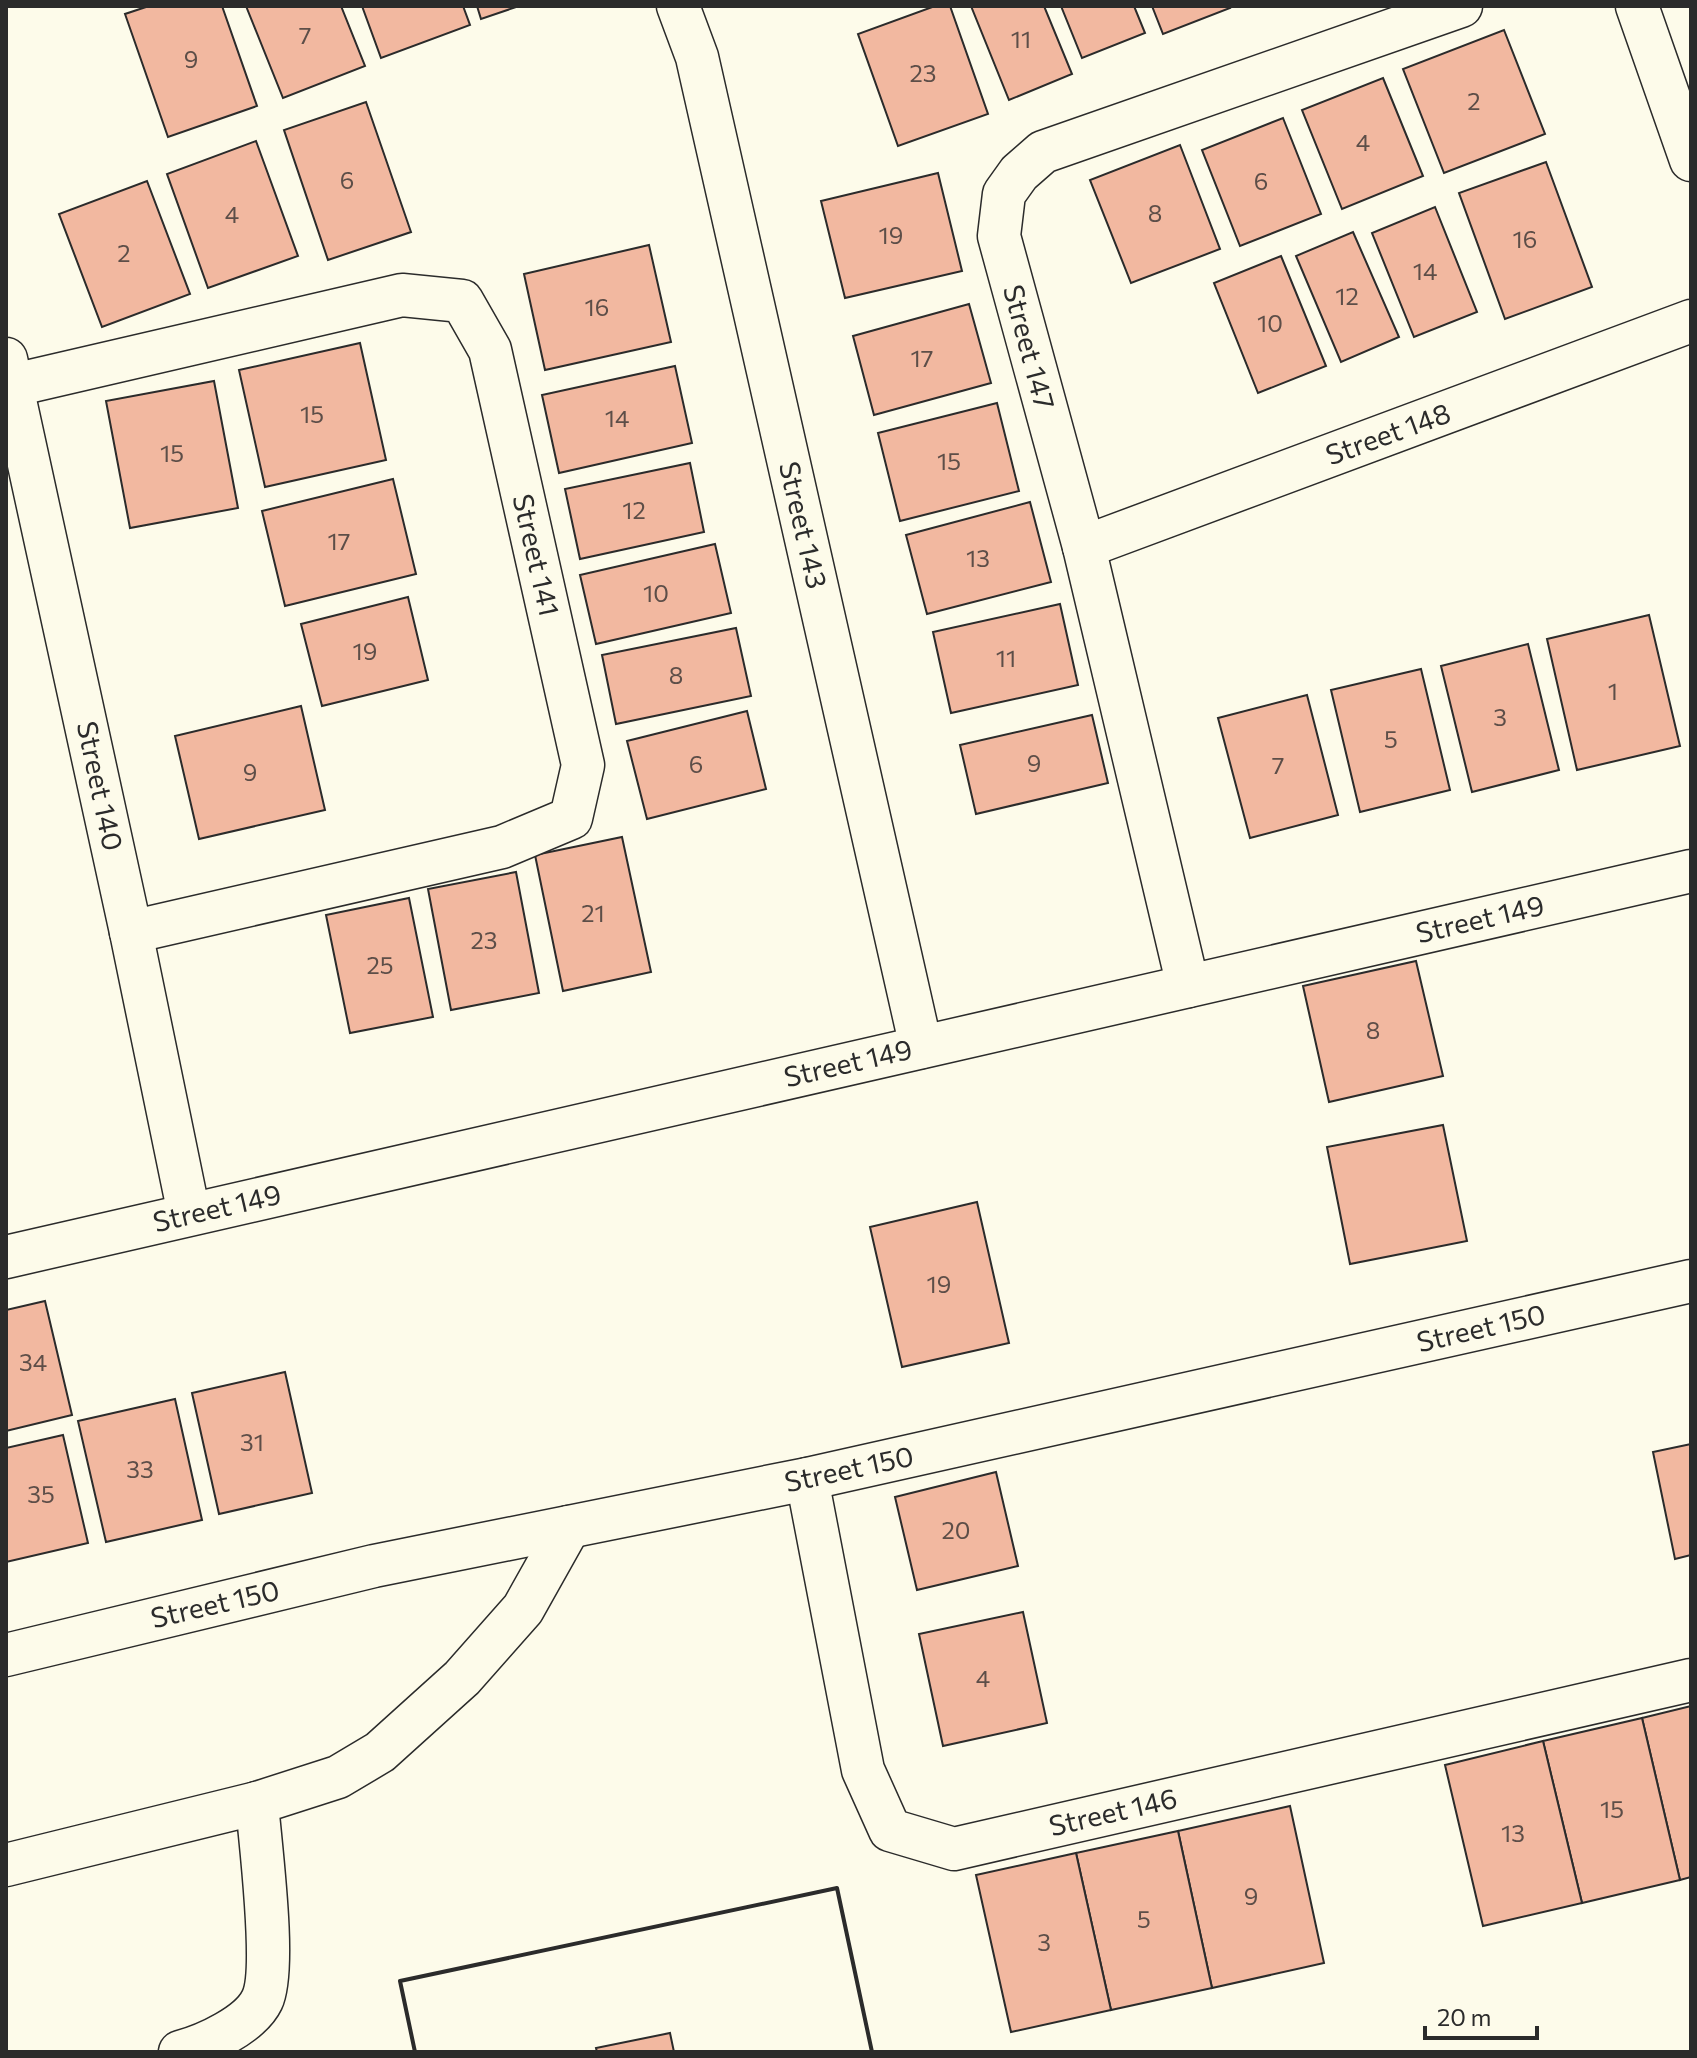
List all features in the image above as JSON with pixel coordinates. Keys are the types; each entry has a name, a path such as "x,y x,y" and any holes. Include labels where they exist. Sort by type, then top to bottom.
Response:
{"street":[{"name":"Street 143","path":"678,6 697,57 921,1047"},
{"name":"Street 147","path":"1188,986 1084,547 999,236 1004,194 1019,173 1043,152 1461,6"},
{"path":"1637,6 1691,160"},
{"name":"Street 141","path":"10,371 402,295 462,301 490,350 583,765 571,818 502,847 131,932"},
{"name":"Street 148","path":"1084,547 1691,321"},
{"name":"Street 140","path":"10,371 189,1214"},
{"name":"Street 149","path":"6,1257 1691,871"},
{"name":"Street 150","path":"6,1655 374,1566 807,1479 1691,1281"},
{"name":"Street 146","path":"807,1479 863,1770 890,1830 954,1849 1691,1680"},
{"path":"6,1865 257,1803 338,1777 380,1752 462,1678 523,1609 569,1527"},
{"path":"180,2052 197,2048 233,2030 262,2001 269,1969 257,1803"}],"building":[{"path":"149,6 222,6 257,106 168,137 125,14"},
{"path":"246,6 341,6 365,66 283,98"},
{"path":"362,6 463,6 470,25 381,58"},
{"path":"477,6 519,6 481,19"},
{"path":"935,6 950,6 988,114 898,146 858,34"},
{"path":"971,6 1044,6 1072,74 1009,100"},
{"path":"1061,6 1134,6 1145,33 1082,58"},
{"path":"1152,6 1229,6 1230,8 1163,34"},
{"path":"1504,30 1545,134 1444,173 1403,69"},
{"path":"1383,78 1423,176 1342,209 1302,110"},
{"path":"366,102 411,232 328,260 284,130"},
{"path":"1283,118 1321,214 1240,246 1202,150"},
{"path":"256,141 298,256 208,288 167,174"},
{"path":"1180,145 1220,249 1131,283 1090,180"},
{"path":"1546,162 1592,287 1505,319 1459,193"},
{"path":"938,173 962,271 845,298 821,201"},
{"path":"147,181 190,294 102,327 59,214"},
{"path":"1435,207 1477,312 1414,337 1372,233"},
{"path":"1353,232 1399,337 1341,362 1296,256"},
{"path":"649,245 671,342 545,370 524,274"},
{"path":"1281,256 1326,366 1258,393 1214,283"},
{"path":"969,304 991,383 874,415 853,336"},
{"path":"360,343 386,460 265,487 239,370"},
{"path":"675,366 692,443 559,473 542,395"},
{"path":"214,381 238,508 130,528 106,401"},
{"path":"997,403 1019,491 900,521 878,433"},
{"path":"690,463 704,532 580,559 565,489"},
{"path":"393,479 416,574 285,606 262,511"},
{"path":"1030,502 1051,582 927,614 906,535"},
{"path":"715,544 731,613 596,644 580,575"},
{"path":"408,597 428,680 322,706 301,624"},
{"path":"1060,604 1078,685 951,713 933,632"},
{"path":"1649,615 1680,746 1577,770 1547,639"},
{"path":"736,628 751,696 616,724 602,655"},
{"path":"1528,644 1559,770 1472,792 1441,666"},
{"path":"1421,669 1450,790 1360,812 1331,690"},
{"path":"1307,695 1338,815 1250,838 1218,718"},
{"path":"301,706 325,810 199,839 175,736"},
{"path":"747,711 766,789 647,819 627,741"},
{"path":"1092,715 1108,783 976,814 960,745"},
{"path":"622,837 651,972 563,991 535,855"},
{"path":"516,872 539,993 451,1010 428,889"},
{"path":"409,898 433,1017 350,1033 326,915"},
{"path":"1416,961 1443,1076 1329,1102 1303,986"},
{"path":"1443,1125 1467,1241 1350,1264 1327,1147"},
{"path":"977,1202 1009,1343 902,1367 870,1227"},
{"path":"45,1301 72,1415 6,1431 6,1310"},
{"path":"285,1372 312,1493 219,1514 192,1393"},
{"path":"175,1399 202,1520 106,1542 78,1421"},
{"path":"63,1435 88,1543 6,1562 6,1448"},
{"path":"1691,1444 1691,1555 1675,1559 1653,1452"},
{"path":"996,1472 1018,1566 917,1590 895,1497"},
{"path":"1023,1612 1047,1723 943,1746 919,1634"},
{"path":"1691,1706 1691,1877 1680,1880 1642,1718"},
{"path":"1642,1718 1680,1880 1582,1903 1543,1741"},
{"path":"1543,1741 1582,1903 1483,1926 1445,1765"},
{"path":"1290,1806 1324,1963 1212,1988 1178,1831"},
{"path":"1178,1831 1212,1988 1111,2010 1076,1853"},
{"path":"1076,1853 1111,2010 1011,2032 976,1875"},
{"path":"670,2033 674,2052 597,2052 596,2048"}],"wall":[{"path":"415,2052 400,1981 837,1888 872,2052"}]}
